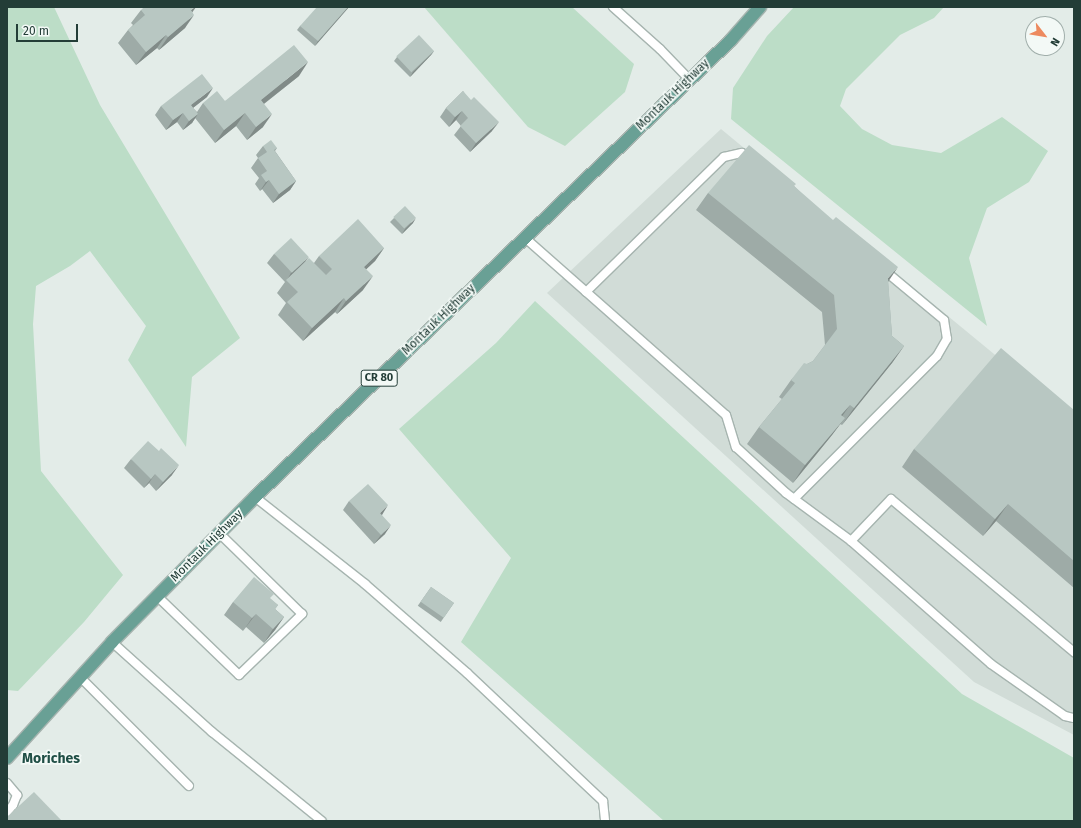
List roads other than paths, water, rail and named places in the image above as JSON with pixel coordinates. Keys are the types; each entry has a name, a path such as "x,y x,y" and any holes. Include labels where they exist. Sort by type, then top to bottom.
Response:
{"main road":[{"name":"Montauk Highway","path":"7,758 112,642 255,497 524,237 731,40 760,7"}],"lane":[{"path":"613,7 660,49 689,79"},
{"path":"586,292 724,157 742,153 760,168"},
{"path":"524,237 726,415 736,447 794,499 851,541 991,664 1065,716 1074,718"},
{"path":"794,499 937,356 947,339 944,320 877,264"},
{"path":"255,497 365,584 483,688 603,801 605,821"},
{"path":"851,541 890,499 1073,650"},
{"path":"158,596 239,675 302,614 220,534"},
{"path":"112,642 212,732 322,821"},
{"path":"80,677 189,786"},
{"path":"7,783 17,795 13,806 7,812"}],"district":[{"name":"Moriches","path":"51,759"}]}
